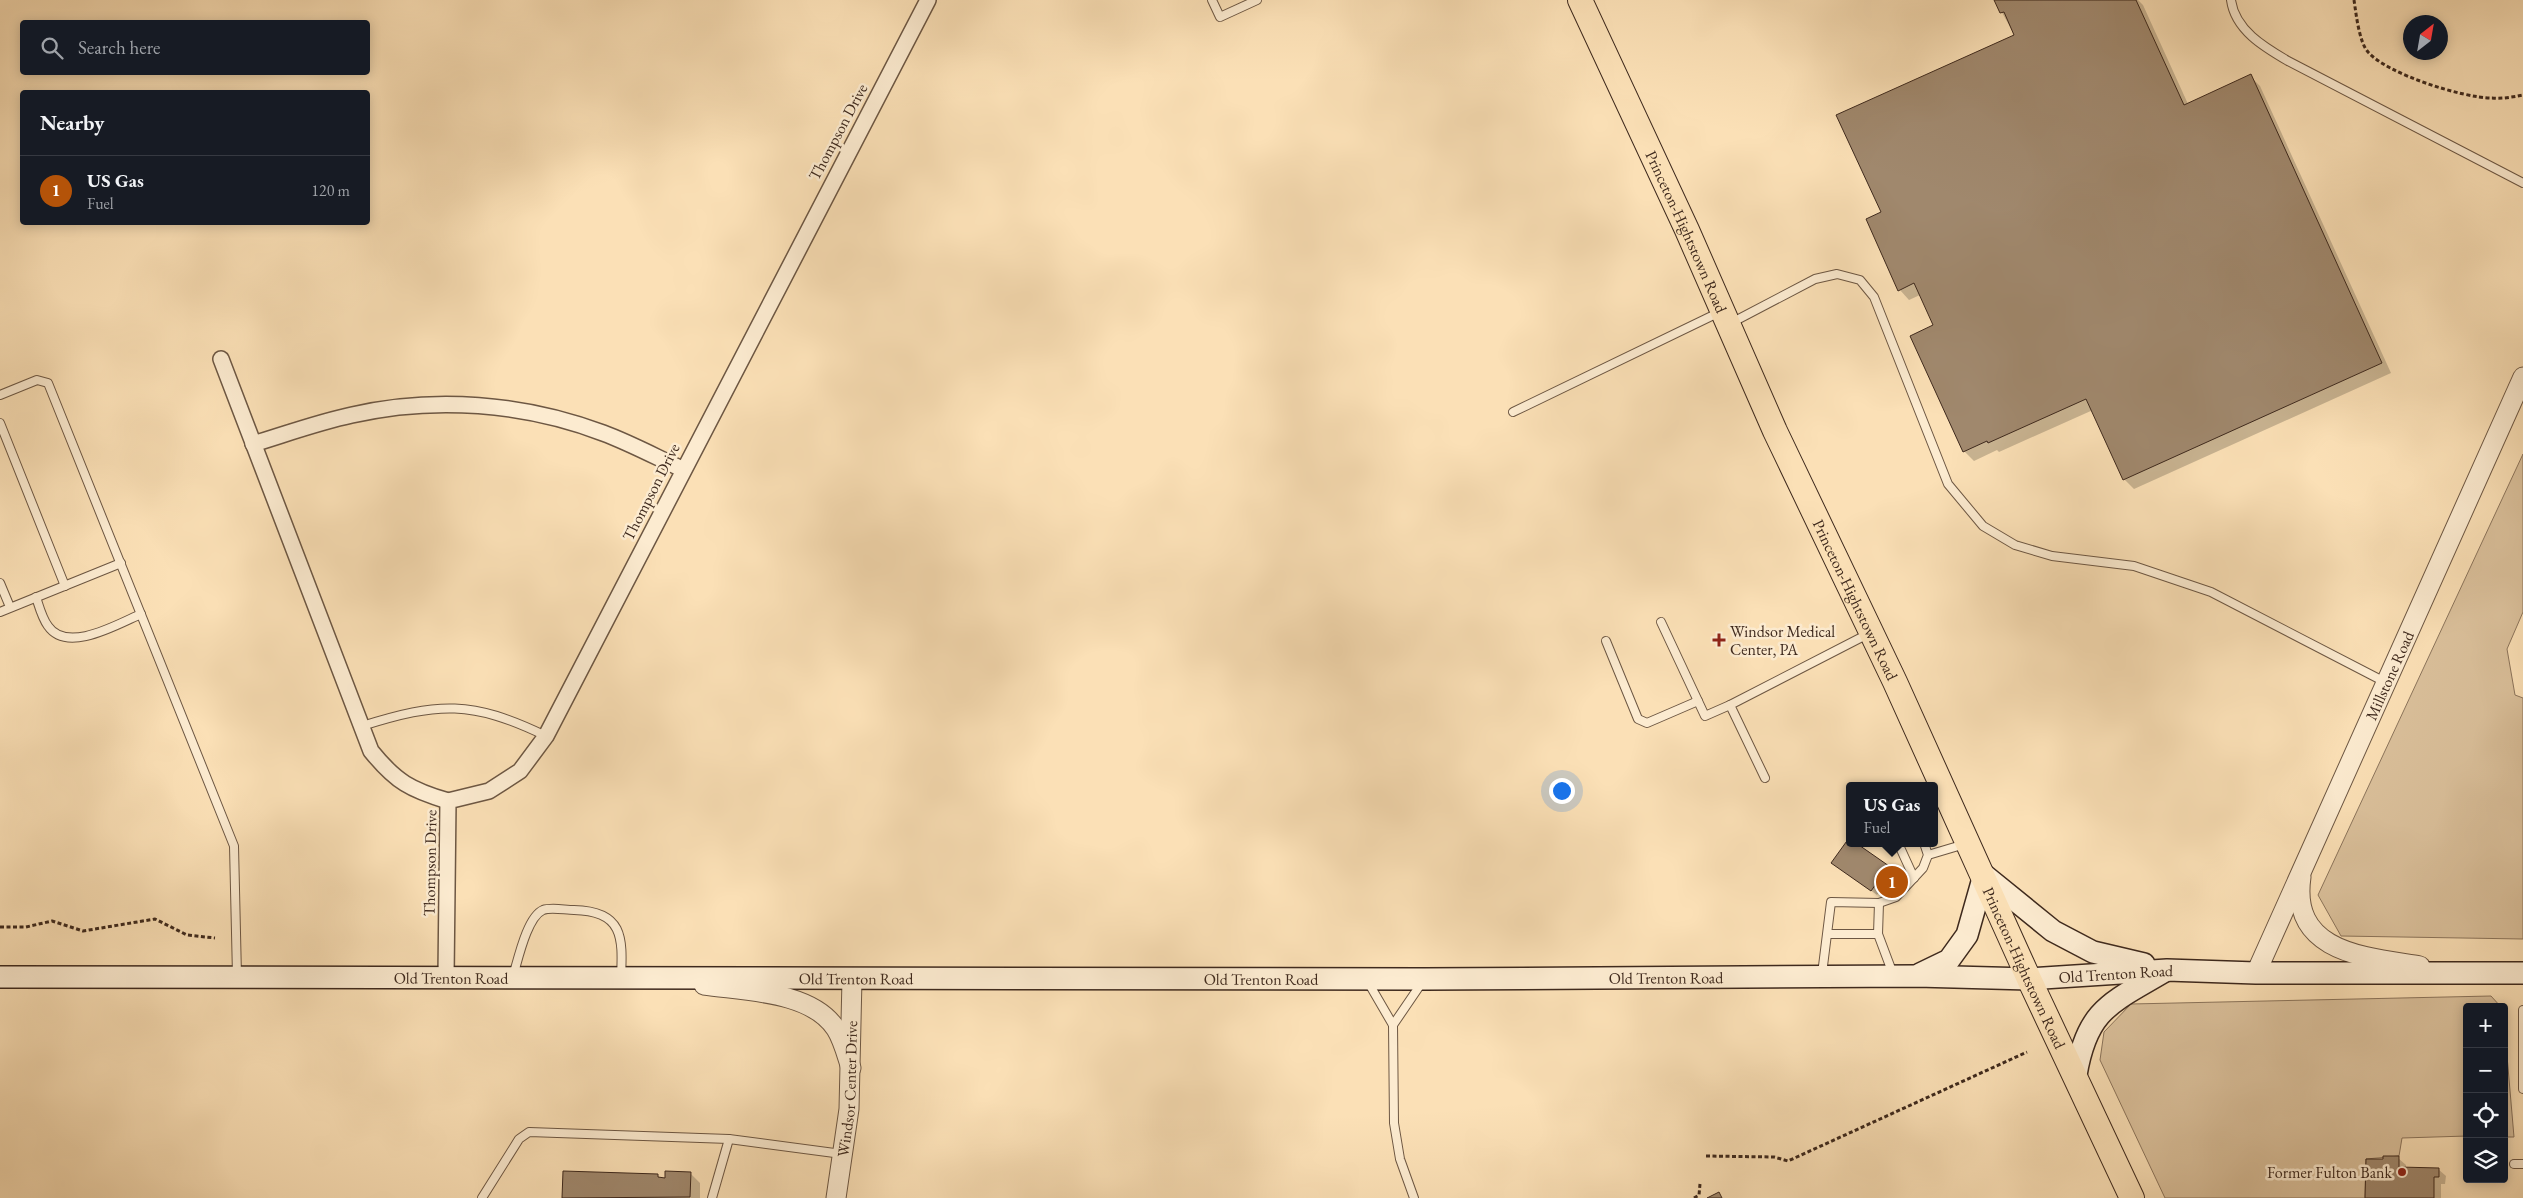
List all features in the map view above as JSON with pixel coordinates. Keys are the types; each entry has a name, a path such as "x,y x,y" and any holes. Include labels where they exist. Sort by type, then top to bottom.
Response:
{"main road":[{"name":"Princeton-Hightstown Road","path":"1580,0 1687,230 1775,431 1872,632 1935,782"},
{"name":"Princeton-Hightstown Road","path":"1940,793 1969,843 2029,979 2076,1075 2132,1198"},
{"path":"1917,976 1948,960 1967,935 1984,875 2052,931 2093,952 2167,970"},
{"name":"Old Trenton Road","path":"2,980 446,976 852,979 1424,979 1917,976 2029,979 2167,970 2523,973"},
{"path":"2076,1075 2081,1046 2106,1006 2167,970"}],"street":[{"name":"Thompson Drive","path":"446,976 448,801 488,791 520,771 546,736 682,469 928,0"},
{"path":"221,360 371,751 389,773 418,792 448,801"},
{"name":"Millstone Road","path":"2256,972 2523,377"},
{"path":"253,444 352,415 426,405 480,405 542,414 603,433 682,469"},
{"path":"2302,866 2298,894 2306,924 2326,941 2351,955 2462,973"},
{"path":"663,978 792,999 816,1008 836,1029 851,1068"},
{"name":"Windsor Center Drive","path":"836,1198 844,1154 851,1068 852,979"}],"lane":[{"path":"1212,0 1220,17 1256,0"},
{"path":"2231,0 2243,27 2261,45 2288,61 2523,183"},
{"path":"1513,412 1815,279 1837,274 1860,280 1874,297 1948,484 1983,526 2015,545 2052,556 2134,566 2210,592 2385,682"},
{"path":"0,395 37,380 48,383 234,846 237,978"},
{"path":"0,423 65,586"},
{"path":"0,612 121,563"},
{"path":"0,583 10,608"},
{"path":"36,597 48,626 59,636 80,639 141,614"},
{"path":"1662,622 1705,716 1872,632"},
{"path":"1606,641 1638,719 1647,724 1698,701"},
{"path":"1730,705 1765,778"},
{"path":"362,726 403,713 430,708 455,707 484,712 546,736"},
{"path":"1928,854 1969,843"},
{"path":"1900,847 1914,878"},
{"path":"1821,976 1831,902 1879,903 1896,897 1923,868 1928,854 1925,847"},
{"path":"1879,903 1878,934 1894,976"},
{"path":"513,977 528,931 537,915 543,910 551,910 589,911 608,917 620,934 621,978"},
{"path":"1828,934 1878,934"},
{"path":"1367,979 1393,1025 1394,1122 1400,1158 1414,1198"},
{"path":"1393,1025 1424,979"},
{"path":"2523,1010 2523,1089"},
{"path":"482,1198 519,1139 529,1132 728,1139 844,1154"},
{"path":"712,1198 728,1139"},
{"path":"2514,1164 2523,1164"}],"path":[{"path":"2354,0 2358,24 2367,51 2389,68 2459,94 2492,99 2523,95"},
{"path":"0,927 26,927 52,921 83,931 155,920 187,935 216,938"},
{"path":"1706,1156 1774,1157 1788,1161 2027,1052"},
{"path":"1694,1198 1699,1196 1700,1184"}],"shaded area":[{"path":"2523,454 2523,612 2507,649 2515,695 2523,698 2523,939 2341,936 2318,895"},
{"path":"2491,996 2497,1003 2463,1003 2463,1136 2402,1138 2399,1156 2366,1159 2365,1198 2165,1198 2100,1060 2104,1032 2131,1004"},
{"path":"2508,1067 2514,1137 2508,1137"}],"building":[{"path":"1994,0 2136,0 2184,105 2251,74 2382,363 2123,480 2086,399 1988,443 1987,441 1963,452 1910,336 1933,325 1914,283 1898,291 1866,219 1881,212 1836,115 2014,35 2004,12 2000,13"},
{"path":"1846,842 1846,847 1862,847 1889,866 1871,891 1831,863"},
{"name":"Former Fulton Bank","path":"2383,1156 2399,1156 2399,1167 2439,1168 2439,1177 2434,1177 2434,1198 2365,1198 2366,1159 2383,1159"},
{"path":"563,1171 658,1174 658,1177 665,1178 665,1171 691,1172 690,1197 562,1198"},
{"path":"1719,1192 1722,1198 1707,1198"}],"place":[{"name":"Windsor Medical Center, PA","path":"1719,640"},
{"name":"US Gas","path":"1892,882"},
{"name":"Former Fulton Bank","path":"2402,1172"}]}
